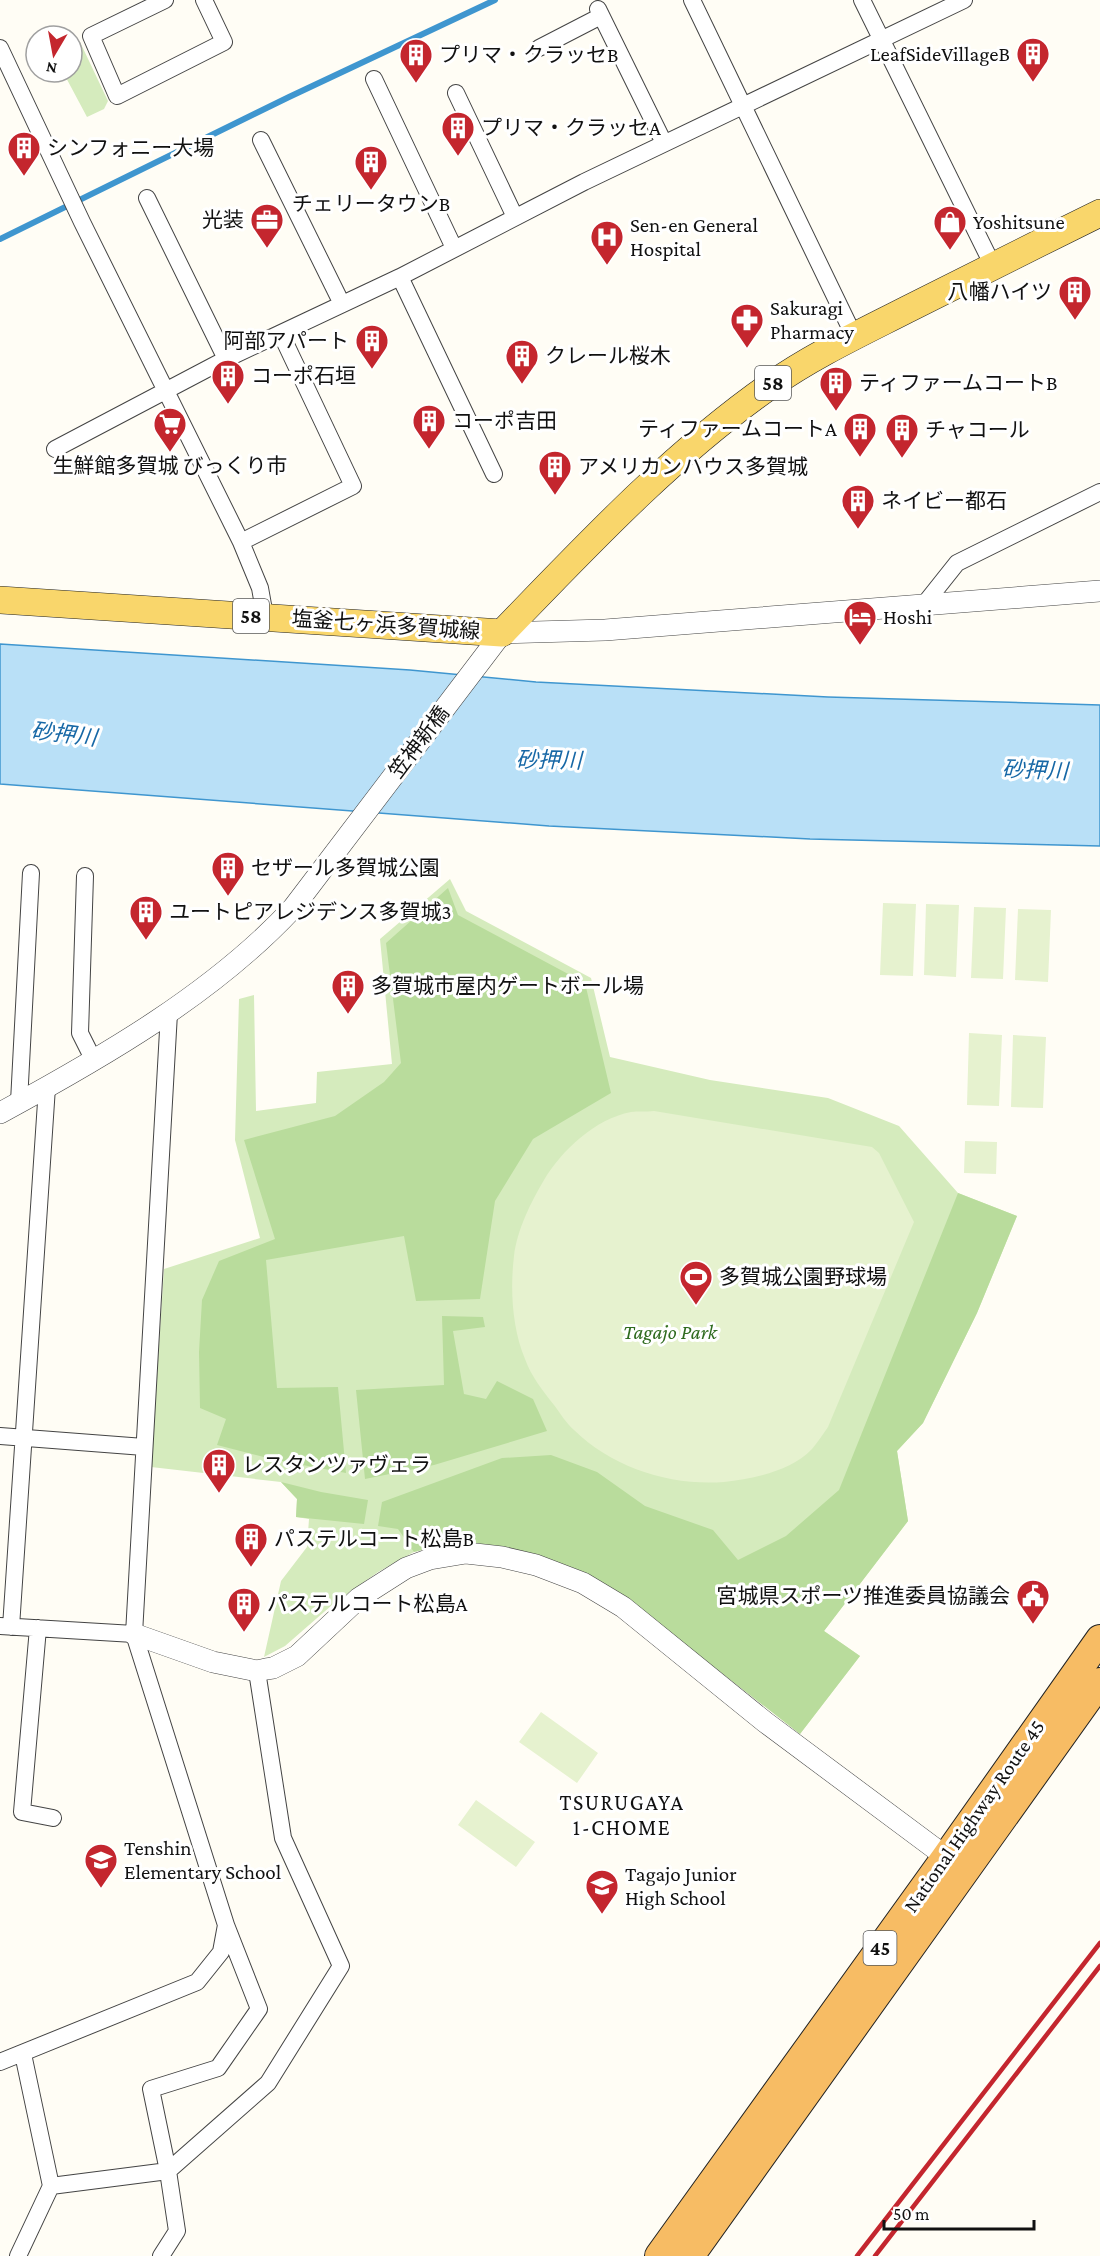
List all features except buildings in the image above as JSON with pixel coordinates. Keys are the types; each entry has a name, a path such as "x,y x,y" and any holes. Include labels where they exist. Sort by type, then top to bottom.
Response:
{"highway":[{"name":"National Highway Route 45","path":"690,2256 957,1864 1100,1639"},
{"name":"National Highway Route 45","path":"663,2255 957,1864 1100,1682"}],"main road":[{"name":"塩釜七ヶ浜多賀城線","path":"0,600 502,633 600,532 703,436 772,384 854,336 1100,213"}],"street":[{"path":"165,0 91,36 117,96 224,42 204,0"},
{"path":"692,0 854,336"},
{"path":"862,0 993,266"},
{"path":"56,449 226,359 400,277 664,143 964,0"},
{"path":"539,48 600,13 664,143"},
{"path":"0,48 82,222 241,542 260,588 265,616"},
{"path":"374,79 454,248"},
{"path":"456,93 515,217"},
{"path":"261,140 342,304"},
{"path":"147,198 226,359"},
{"path":"400,277 494,474"},
{"path":"241,542 353,486 281,334"},
{"path":"921,607 957,563 1100,492"},
{"path":"502,633 605,630 921,607 1100,591"},
{"name":"笠神新橋","path":"0,1113 169,1013 266,937 293,908 502,633"},
{"path":"19,1102 31,873"},
{"path":"85,876 80,1033 93,1059"},
{"path":"161,2256 177,2231 168,2171 151,2089 218,2068 259,2009 226,1926 134,1634 169,1013"},
{"path":"47,1087 24,1438 5,1627 134,1634 213,1662 257,1671 273,1668 297,1656 359,1598 406,1568 430,1559 465,1553 502,1557 536,1565 583,1583 623,1607 765,1722 957,1864"},
{"path":"0,1436 144,1448"},
{"path":"38,1628 22,1812 53,1818"},
{"path":"51,2186 168,2171 268,2083 341,1966 283,1838 257,1671"},
{"path":"0,2062 198,1982 220,1952 226,1926"},
{"path":"18,2256 51,2186 23,2054"}],"green space":[{"path":"84,50 108,101 104,109 87,117 69,84 84,84"},
{"name":"Tagajo Park","path":"450,879 466,911 591,978 610,1057 710,1080 828,1098 899,1126 958,1193 1017,1216 977,1313 923,1423 897,1451 908,1521 824,1631 860,1656 800,1734 663,1627 501,1547 470,1542 441,1545 414,1552 378,1572 332,1605 285,1646 264,1657 281,1581 307,1547 309,1519 296,1517 297,1499 281,1482 151,1467 164,1269 260,1238 235,1140 239,999 254,995 256,1111 316,1103 317,1072 392,1064 380,939"},
{"path":"448,888 458,915 585,983 611,1093 533,1139 495,1201 480,1299 416,1301 404,1236 266,1260 277,1388 338,1387 346,1473 276,1460 217,1445 226,1419 200,1408 199,1352 202,1300 219,1261 275,1239 244,1140 335,1116 384,1082 401,1063 386,943"},
{"path":"883,903 916,904 913,976 880,975"},
{"path":"926,904 959,905 956,977 924,975"},
{"path":"974,907 1006,908 1003,979 971,978"},
{"path":"1018,909 1051,910 1048,982 1015,980"},
{"path":"969,1033 1002,1035 999,1106 967,1105"},
{"path":"1013,1035 1046,1037 1043,1108 1011,1107"},
{"name":"多賀城公園野球場","path":"654,1111 872,1147 879,1153 914,1222 828,1427 803,1457 771,1473 724,1482 683,1481 643,1472 606,1455 568,1424 534,1377 521,1347 513,1308 514,1256 521,1226 539,1189 560,1158 592,1129 605,1121 631,1112"},
{"path":"965,1141 997,1142 996,1174 964,1173"},
{"path":"958,1193 1017,1216 977,1313 923,1423 897,1451 908,1521 824,1631 860,1656 800,1734 663,1627 501,1547 470,1542 441,1545 414,1552 398,1529 378,1526 382,1502 502,1458 551,1455 597,1472 645,1506 713,1530 738,1560 786,1536 839,1490"},
{"path":"442,1316 483,1317 485,1327 453,1331 464,1394 486,1399 497,1381 533,1399 547,1431 434,1465 365,1479 356,1390 444,1385"},
{"path":"281,1482 368,1500 364,1524 296,1517 297,1499"},
{"path":"541,1712 598,1753 577,1783 519,1742"},
{"path":"476,1800 535,1842 516,1867 458,1825"}],"water":[{"name":"砂押川","path":"0,644 410,670 536,682 828,697 1100,705 1100,846 810,839 549,826 0,784"}],"waterway":[{"path":"0,239 289,97 495,0"}],"railway":[{"path":"857,2256 1100,1943"},
{"path":"875,2256 1100,1966"}],"place":[{"name":"LeafSideVillageB","path":"1033,83"},
{"name":"プリマ・クラッセB","path":"416,84"},
{"name":"プリマ・クラッセA","path":"458,157"},
{"name":"シンフォニー大場","path":"24,177"},
{"name":"チェリータウンB","path":"371,191"},
{"name":"光装","path":"267,249"},
{"name":"Yoshitsune","path":"950,251"},
{"name":"Sen-en General Hospital","path":"607,266"},
{"name":"八幡ハイツ","path":"1075,321"},
{"name":"Sakuragi Pharmacy","path":"747,349"},
{"name":"阿部アパート","path":"372,370"},
{"name":"クレール桜木","path":"522,385"},
{"name":"コーポ石垣","path":"228,405"},
{"name":"ティファームコートB","path":"836,412"},
{"name":"コーポ吉田","path":"429,450"},
{"name":"生鮮館多賀城 びっくり市","path":"170,453"},
{"name":"ティファームコートA","path":"860,458"},
{"name":"チャコール","path":"902,459"},
{"name":"アメリカンハウス多賀城","path":"555,496"},
{"name":"ネイビー都石","path":"858,530"},
{"name":"Hoshi","path":"860,646"},
{"name":"セザール多賀城公園","path":"228,897"},
{"name":"ユートピアレジデンス多賀城3","path":"146,941"},
{"name":"多賀城市屋内ゲートボール場","path":"348,1015"},
{"name":"多賀城公園野球場","path":"696,1306"},
{"name":"レスタンツァヴェラ","path":"219,1494"},
{"name":"パステルコート松島B","path":"251,1568"},
{"name":"宮城県スポーツ推進委員協議会","path":"1033,1625"},
{"name":"パステルコート松島A","path":"244,1633"},
{"name":"Tenshin Elementary School","path":"101,1889"},
{"name":"Tagajo Junior High School","path":"602,1915"}],"district":[{"name":"TSURUGAYA 1-CHOME","path":"622,1814"}]}
